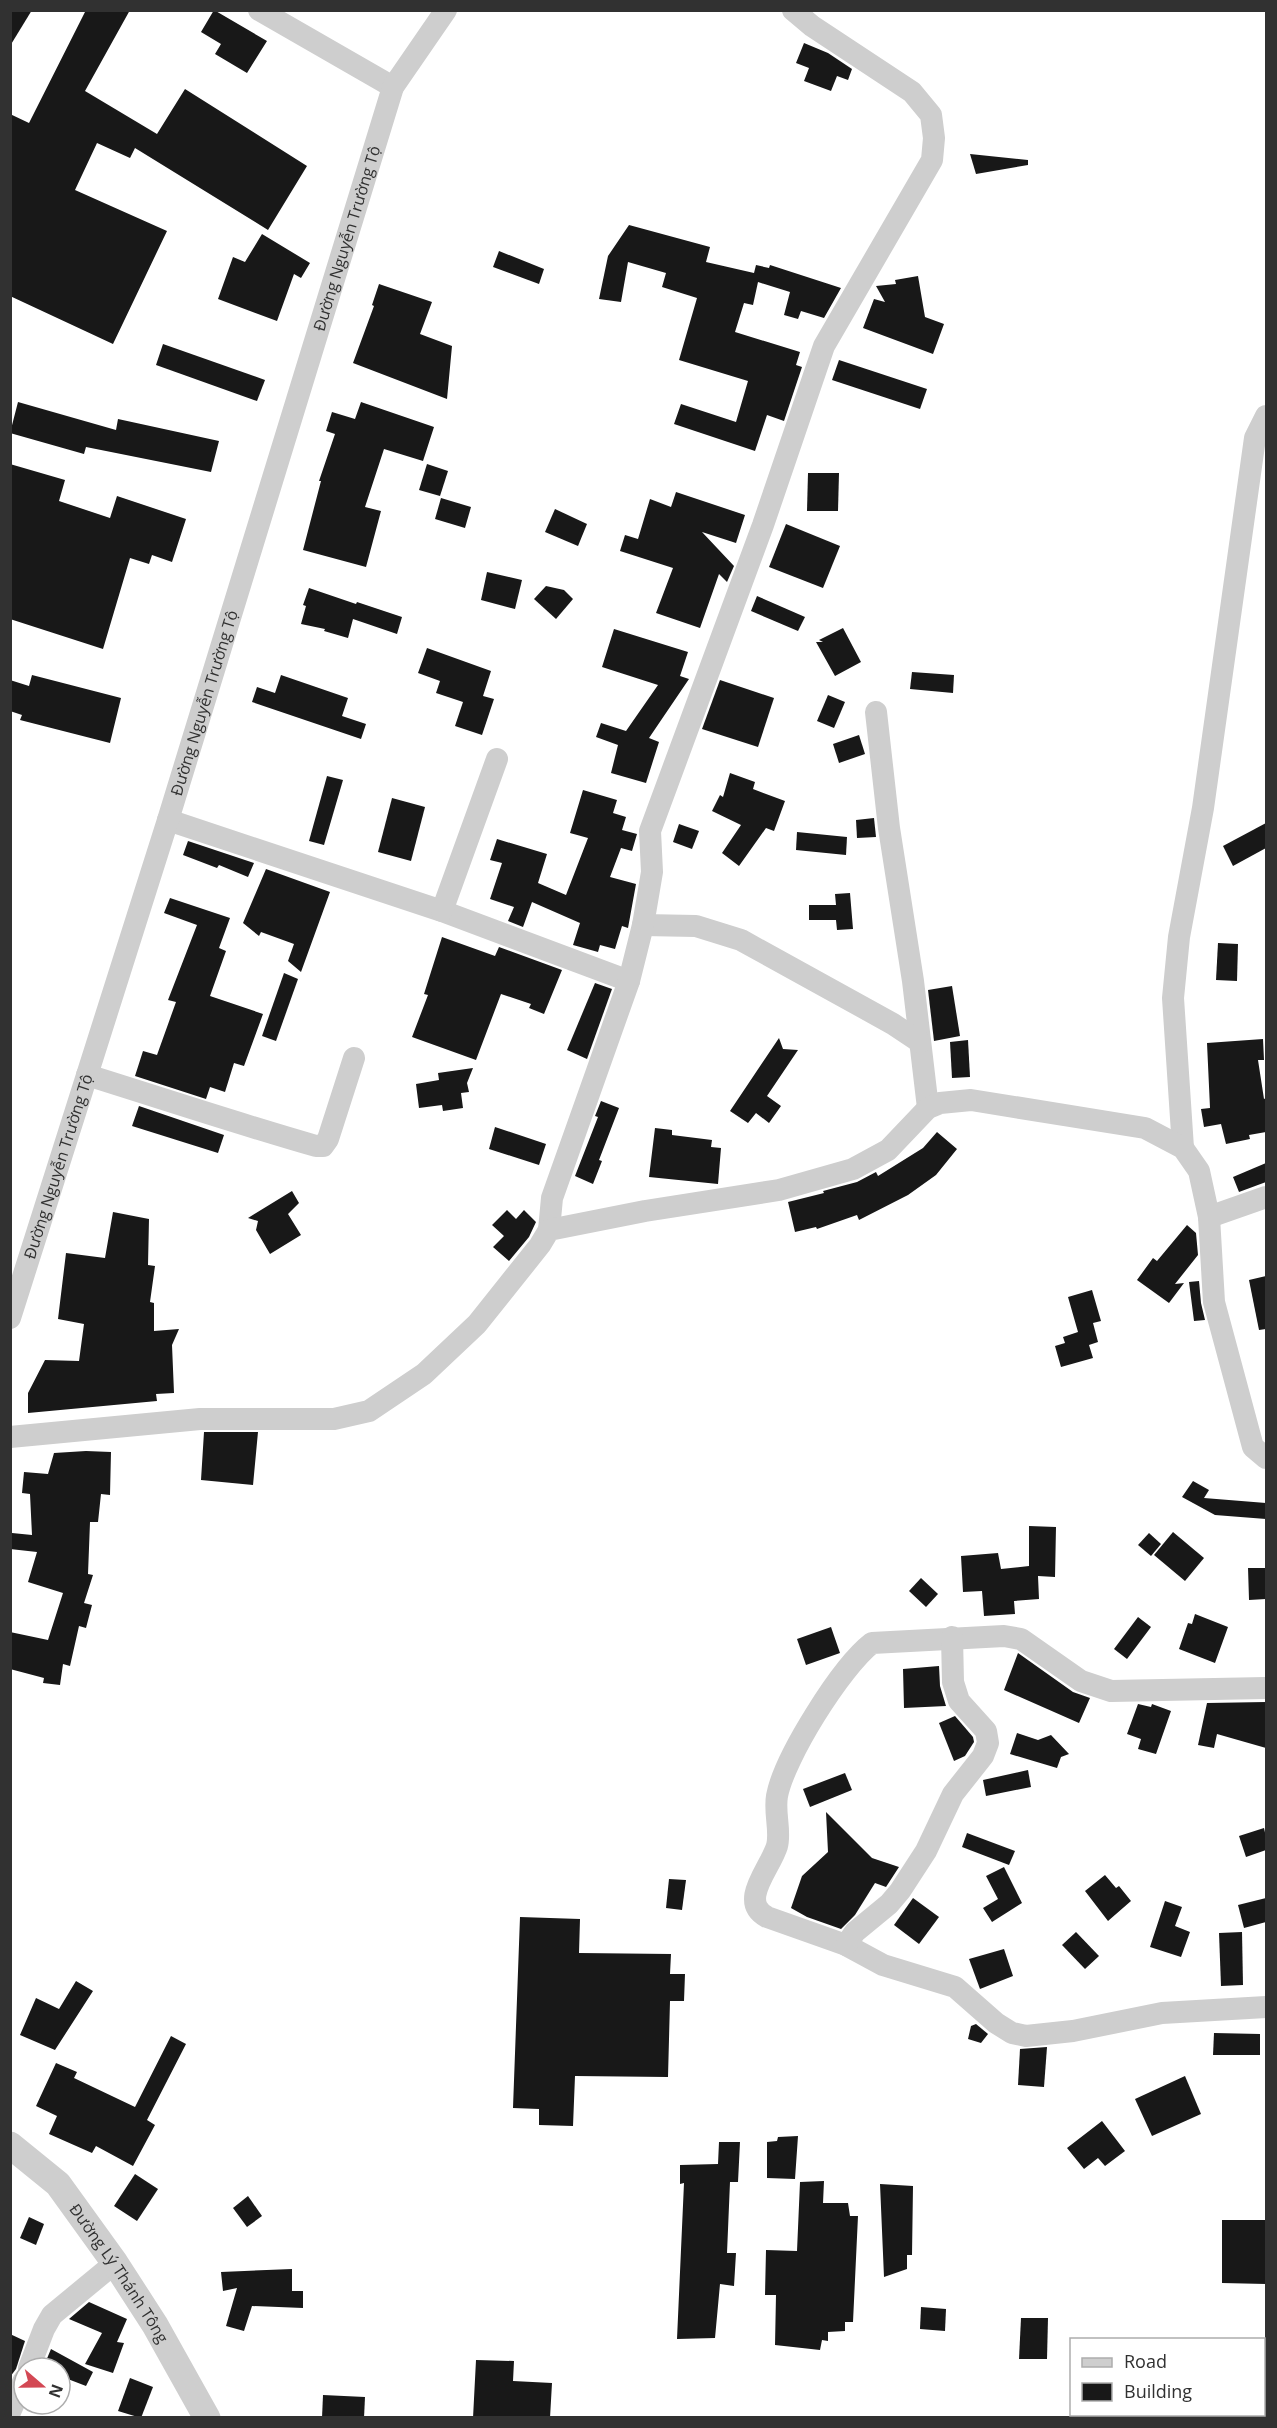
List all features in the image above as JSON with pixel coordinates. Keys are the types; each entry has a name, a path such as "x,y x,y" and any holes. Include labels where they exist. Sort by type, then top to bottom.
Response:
{"street":[{"path":"259,10 393,87"},
{"name":"Đường Nguyễn Trường Tộ","path":"10,1317 168,820 393,87 446,10"},
{"path":"10,1437 200,1419 334,1419 369,1411 424,1374 477,1324 540,1245 549,1230 552,1198 629,981 644,925 652,872 650,831 763,525 824,346 932,160 934,138 930,116 912,92 812,26 794,10"},
{"path":"1183,1148 1173,998 1179,937 1203,808 1255,438 1266,416"},
{"path":"876,712 889,828 904,917 928,1108"},
{"path":"442,911 496,759"},
{"path":"168,820 442,911 629,981"},
{"path":"644,925 696,926 741,940 893,1024 920,1042"},
{"path":"87,1076 191,1107 220,1119 323,1146 328,1139 354,1058"},
{"path":"549,1230 645,1211 779,1190 853,1169 888,1150 928,1108 940,1103 971,1100 1145,1128 1183,1148 1199,1171 1209,1217 1214,1302 1252,1447 1266,1458"},
{"path":"1209,1217 1266,1197"},
{"path":"1266,1688 1112,1691 1081,1681 1021,1640 1004,1636 872,1643 846,1668 790,1758 777,1797 778,1840 774,1855 754,1895 754,1904 759,1912 767,1917 846,1945 883,1965 955,1987 996,2023 1012,2033 1026,2036 1065,2033 1162,2013 1266,2007"},
{"path":"846,1945 855,1932 889,1904 900,1891 926,1851 953,1794 983,1756 988,1743 986,1731 959,1701 953,1682 952,1637"},
{"name":"Đường Lý Thánh Tông","path":"10,2145 58,2184 115,2263 155,2325 207,2418"},
{"path":"34,2356 52,2314 115,2263"}],"building":[{"path":"10,10 32,10 10,46"},
{"path":"86,10 130,10 85,91 157,134 185,89 307,166 268,230 135,148 130,158 97,143 75,190 167,231 113,344 10,296 10,114 29,123"},
{"path":"214,10 267,41 247,73 215,54 221,44 201,32"},
{"path":"804,43 828,53 852,69 848,80 837,76 831,91 804,81 809,68 796,63"},
{"path":"970,154 1028,160 1028,165 976,174"},
{"path":"629,225 710,247 706,262 754,273 756,265 769,268 770,265 841,288 824,318 801,311 798,319 784,315 790,292 758,282 753,305 744,303 735,332 800,352 796,365 802,367 784,421 767,415 755,451 674,424 681,404 736,422 748,381 679,360 697,298 662,287 666,273 628,262 621,302 599,299 608,256"},
{"path":"262,234 310,263 301,278 294,274 277,321 218,299 233,257 245,262"},
{"path":"499,251 544,269 539,284 493,267"},
{"path":"918,276 925,317 944,324 933,354 863,328 874,299 885,302 876,286 896,284 895,280"},
{"path":"379,284 432,302 420,334 452,346 447,399 353,363 374,306 372,305"},
{"path":"163,344 265,380 257,401 156,365"},
{"path":"839,360 927,389 920,409 832,380"},
{"path":"18,402 116,430 118,419 219,441 211,472 86,447 84,454 10,433"},
{"path":"361,402 434,427 423,461 384,449 365,507 381,511 366,567 303,550 321,481 319,481 335,434 326,431 332,412 355,419"},
{"path":"10,464 65,480 59,501 110,518 117,496 186,519 172,562 152,555 149,564 130,558 103,649 10,619"},
{"path":"427,464 448,471 440,496 419,490"},
{"path":"808,473 839,473 838,511 807,511"},
{"path":"676,492 745,515 736,543 702,532 734,566 727,582 719,574 700,628 656,613 673,568 620,551 625,535 638,539 650,499 671,507"},
{"path":"441,498 471,507 465,528 435,519"},
{"path":"555,509 587,524 578,546 545,532"},
{"path":"786,524 840,546 823,588 769,567"},
{"path":"487,572 522,580 515,609 481,600"},
{"path":"546,586 564,590 573,599 556,619 534,599"},
{"path":"309,588 402,617 397,634 353,619 348,638 324,631 325,629 301,624 306,606 303,605"},
{"path":"757,596 805,617 798,631 751,611"},
{"path":"843,628 861,662 835,676 816,642 823,642 819,640"},
{"path":"614,629 688,652 680,676 689,679 649,738 659,742 646,783 611,773 618,745 596,737 601,723 626,731 658,685 602,667"},
{"path":"427,648 491,671 483,696 494,699 482,735 455,726 463,702 436,693 440,681 418,673"},
{"path":"912,672 954,675 953,693 910,689"},
{"path":"32,675 121,698 110,743 20,720 22,715 10,711 10,680 29,686"},
{"path":"281,675 348,698 342,716 366,724 361,739 252,702 257,687 275,693"},
{"path":"720,680 774,698 758,747 702,729"},
{"path":"828,695 845,702 834,728 817,721"},
{"path":"859,735 865,754 839,763 833,744"},
{"path":"730,773 755,782 753,789 785,801 774,831 766,828 739,866 722,853 741,825 712,811 720,795 723,797"},
{"path":"327,776 343,780 324,845 309,841"},
{"path":"583,790 617,800 613,813 626,817 622,830 637,834 632,851 621,848 610,877 636,884 628,928 622,926 615,949 600,945 598,952 573,945 580,923 532,902 523,927 508,921 514,907 490,899 502,863 490,860 497,839 547,854 538,883 566,895 588,838 570,833"},
{"path":"392,798 425,807 411,861 378,852"},
{"path":"874,818 876,837 857,838 856,820"},
{"path":"1266,823 1266,848 1233,866 1223,846"},
{"path":"679,824 699,831 692,849 673,842"},
{"path":"797,832 847,837 846,855 796,850"},
{"path":"188,841 254,863 248,877 219,865 217,868 183,855"},
{"path":"266,869 330,892 301,972 288,961 294,944 261,932 259,936 243,923"},
{"path":"850,893 853,929 837,930 836,920 809,920 809,905 836,905 835,894"},
{"path":"170,898 230,918 219,948 226,951 210,996 263,1014 244,1066 234,1063 225,1092 210,1087 206,1099 135,1076 143,1051 157,1055 176,1002 168,1000 197,925 164,913"},
{"path":"442,937 495,956 499,947 562,970 544,1014 529,1008 531,1004 501,994 476,1060 412,1037 428,995 424,994"},
{"path":"1218,943 1238,944 1237,981 1216,980"},
{"path":"284,973 298,979 276,1041 262,1036"},
{"path":"595,983 612,989 587,1059 567,1050"},
{"path":"952,986 960,1036 934,1041 928,990"},
{"path":"779,1038 783,1049 798,1050 767,1096 781,1106 769,1123 756,1113 748,1123 730,1111"},
{"path":"1263,1039 1264,1060 1258,1060 1264,1099 1266,1098 1266,1132 1249,1135 1250,1139 1226,1144 1221,1124 1204,1127 1201,1109 1210,1108 1207,1043"},
{"path":"968,1040 970,1077 952,1078 950,1042"},
{"path":"473,1068 467,1083 469,1092 461,1093 463,1108 443,1111 442,1105 419,1108 416,1084 439,1080 438,1073"},
{"path":"601,1101 619,1108 599,1160 602,1161 593,1184 575,1176 598,1117 595,1116"},
{"path":"139,1106 224,1135 218,1153 132,1126"},
{"path":"495,1127 546,1144 539,1165 489,1149"},
{"path":"655,1128 672,1130 672,1135 712,1140 711,1147 721,1148 718,1184 649,1177"},
{"path":"937,1132 957,1149 936,1175 908,1195 859,1220 857,1215 817,1229 816,1227 795,1232 788,1202 857,1182 876,1172 878,1176 923,1148"},
{"path":"1266,1163 1266,1182 1239,1192 1233,1177"},
{"path":"292,1191 299,1203 288,1214 301,1235 270,1254 256,1230 258,1221 248,1218"},
{"path":"507,1210 516,1219 524,1210 536,1222 529,1237 509,1261 493,1247 504,1236 492,1225"},
{"path":"113,1212 149,1219 148,1265 155,1266 150,1302 154,1303 154,1331 179,1329 172,1345 174,1393 156,1394 157,1401 28,1413 28,1393 45,1360 79,1361 84,1324 58,1319 66,1253 105,1258"},
{"path":"1187,1225 1196,1233 1198,1255 1175,1284 1184,1283 1169,1303 1137,1280 1153,1258 1157,1261"},
{"path":"1266,1276 1266,1329 1259,1330 1249,1280"},
{"path":"1199,1281 1205,1320 1194,1321 1189,1282"},
{"path":"1092,1290 1101,1321 1093,1323 1098,1342 1089,1345 1093,1358 1061,1367 1055,1346 1065,1343 1063,1337 1078,1332 1068,1297"},
{"path":"204,1432 258,1432 253,1485 201,1480"},
{"path":"111,1452 110,1495 101,1494 98,1522 90,1522 88,1574 93,1575 84,1603 92,1605 86,1628 79,1626 70,1666 63,1664 60,1685 43,1683 44,1678 10,1669 10,1632 48,1640 63,1593 28,1582 37,1552 10,1549 12,1533 32,1535 30,1494 22,1493 24,1472 48,1474 54,1453"},
{"path":"1193,1481 1209,1490 1204,1498 1266,1503 1266,1519 1215,1515 1182,1497"},
{"path":"1029,1526 1056,1527 1055,1577 1038,1576 1039,1599 1014,1601 1015,1614 984,1616 982,1591 963,1592 961,1556 998,1553 1001,1569 1029,1566"},
{"path":"1173,1532 1204,1558 1185,1581 1154,1555"},
{"path":"1149,1533 1161,1544 1151,1556 1138,1545"},
{"path":"1248,1568 1266,1568 1266,1599 1249,1600"},
{"path":"921,1578 938,1594 926,1607 909,1591"},
{"path":"1195,1614 1228,1627 1215,1663 1179,1649 1188,1623 1192,1624"},
{"path":"1138,1617 1151,1627 1127,1659 1114,1649"},
{"path":"831,1627 840,1653 806,1665 797,1639"},
{"path":"1018,1653 1073,1692 1090,1698 1079,1723 1004,1690"},
{"path":"939,1666 940,1686 946,1706 904,1708 903,1669"},
{"path":"1266,1702 1266,1748 1217,1734 1214,1748 1198,1745 1207,1703"},
{"path":"1138,1704 1151,1707 1152,1704 1171,1711 1156,1754 1138,1749 1141,1739 1127,1734"},
{"path":"955,1716 973,1737 974,1742 965,1756 954,1761 939,1723"},
{"path":"1017,1733 1038,1740 1051,1735 1069,1754 1061,1757 1057,1768 1010,1754"},
{"path":"1028,1770 1031,1787 986,1796 983,1780"},
{"path":"845,1773 852,1790 810,1807 803,1789"},
{"path":"826,1812 872,1858 899,1867 886,1887 875,1883 855,1915 841,1929 807,1917 791,1908 802,1876 828,1852"},
{"path":"1264,1828 1266,1850 1246,1857 1239,1836"},
{"path":"967,1833 1015,1851 1009,1865 962,1847"},
{"path":"1004,1867 1022,1903 992,1922 983,1908 998,1899 986,1876"},
{"path":"1105,1875 1116,1888 1119,1886 1131,1901 1108,1921 1085,1891"},
{"path":"669,1879 686,1880 682,1910 666,1908"},
{"path":"913,1898 939,1917 919,1944 894,1925"},
{"path":"1266,1898 1266,1922 1244,1928 1238,1905"},
{"path":"1165,1901 1182,1907 1175,1926 1190,1932 1181,1957 1150,1947"},
{"path":"520,1917 580,1919 579,1953 671,1954 670,1974 685,1974 684,2001 670,2001 668,2077 575,2076 573,2126 539,2125 539,2109 513,2108"},
{"path":"1076,1932 1099,1956 1085,1969 1062,1945"},
{"path":"1242,1932 1243,1985 1221,1986 1219,1933"},
{"path":"1004,1949 1013,1976 980,1989 969,1959"},
{"path":"76,1981 93,1991 55,2050 20,2035 36,1998 59,2009"},
{"path":"976,2024 988,2034 981,2043 968,2039 971,2026"},
{"path":"1214,2033 1260,2034 1260,2055 1213,2055"},
{"path":"171,2036 186,2044 147,2120 155,2125 133,2166 96,2146 92,2153 49,2134 57,2116 36,2106 56,2063 77,2072 74,2078 135,2107"},
{"path":"1047,2047 1044,2087 1018,2085 1020,2049"},
{"path":"1185,2076 1201,2114 1152,2136 1135,2099"},
{"path":"1102,2121 1125,2151 1105,2166 1098,2158 1084,2169 1067,2148"},
{"path":"798,2136 795,2179 767,2178 767,2142 777,2141 778,2137"},
{"path":"719,2142 740,2142 738,2182 730,2182 727,2253 736,2253 734,2286 720,2284 715,2338 677,2339 684,2183 680,2184 680,2165 718,2164"},
{"path":"135,2174 158,2189 137,2221 114,2206"},
{"path":"824,2181 823,2203 848,2203 850,2216 858,2216 853,2322 845,2322 845,2331 828,2332 828,2341 822,2340 820,2350 775,2345 776,2295 765,2295 766,2250 797,2251 800,2182"},
{"path":"880,2184 913,2186 912,2255 907,2255 907,2269 884,2277"},
{"path":"248,2196 262,2216 247,2227 233,2208"},
{"path":"29,2217 44,2224 36,2245 20,2238"},
{"path":"1222,2220 1266,2220 1266,2284 1222,2283"},
{"path":"292,2269 292,2291 303,2291 303,2308 252,2306 244,2331 226,2326 237,2288 223,2291 221,2272"},
{"path":"89,2302 127,2319 117,2342 124,2343 113,2373 85,2364 102,2333 69,2319"},
{"path":"921,2307 946,2309 945,2331 920,2329"},
{"path":"1021,2318 1048,2318 1047,2359 1019,2359"},
{"path":"10,2334 25,2341 20,2356 12,2356 10,2377"},
{"path":"51,2349 64,2356 48,2356"},
{"path":"72,2360 93,2372 86,2386 72,2381"},
{"path":"476,2360 514,2361 513,2381 552,2383 550,2418 473,2418"},
{"path":"130,2378 153,2387 141,2418 118,2411"},
{"path":"323,2395 365,2397 364,2418 322,2418"}]}
